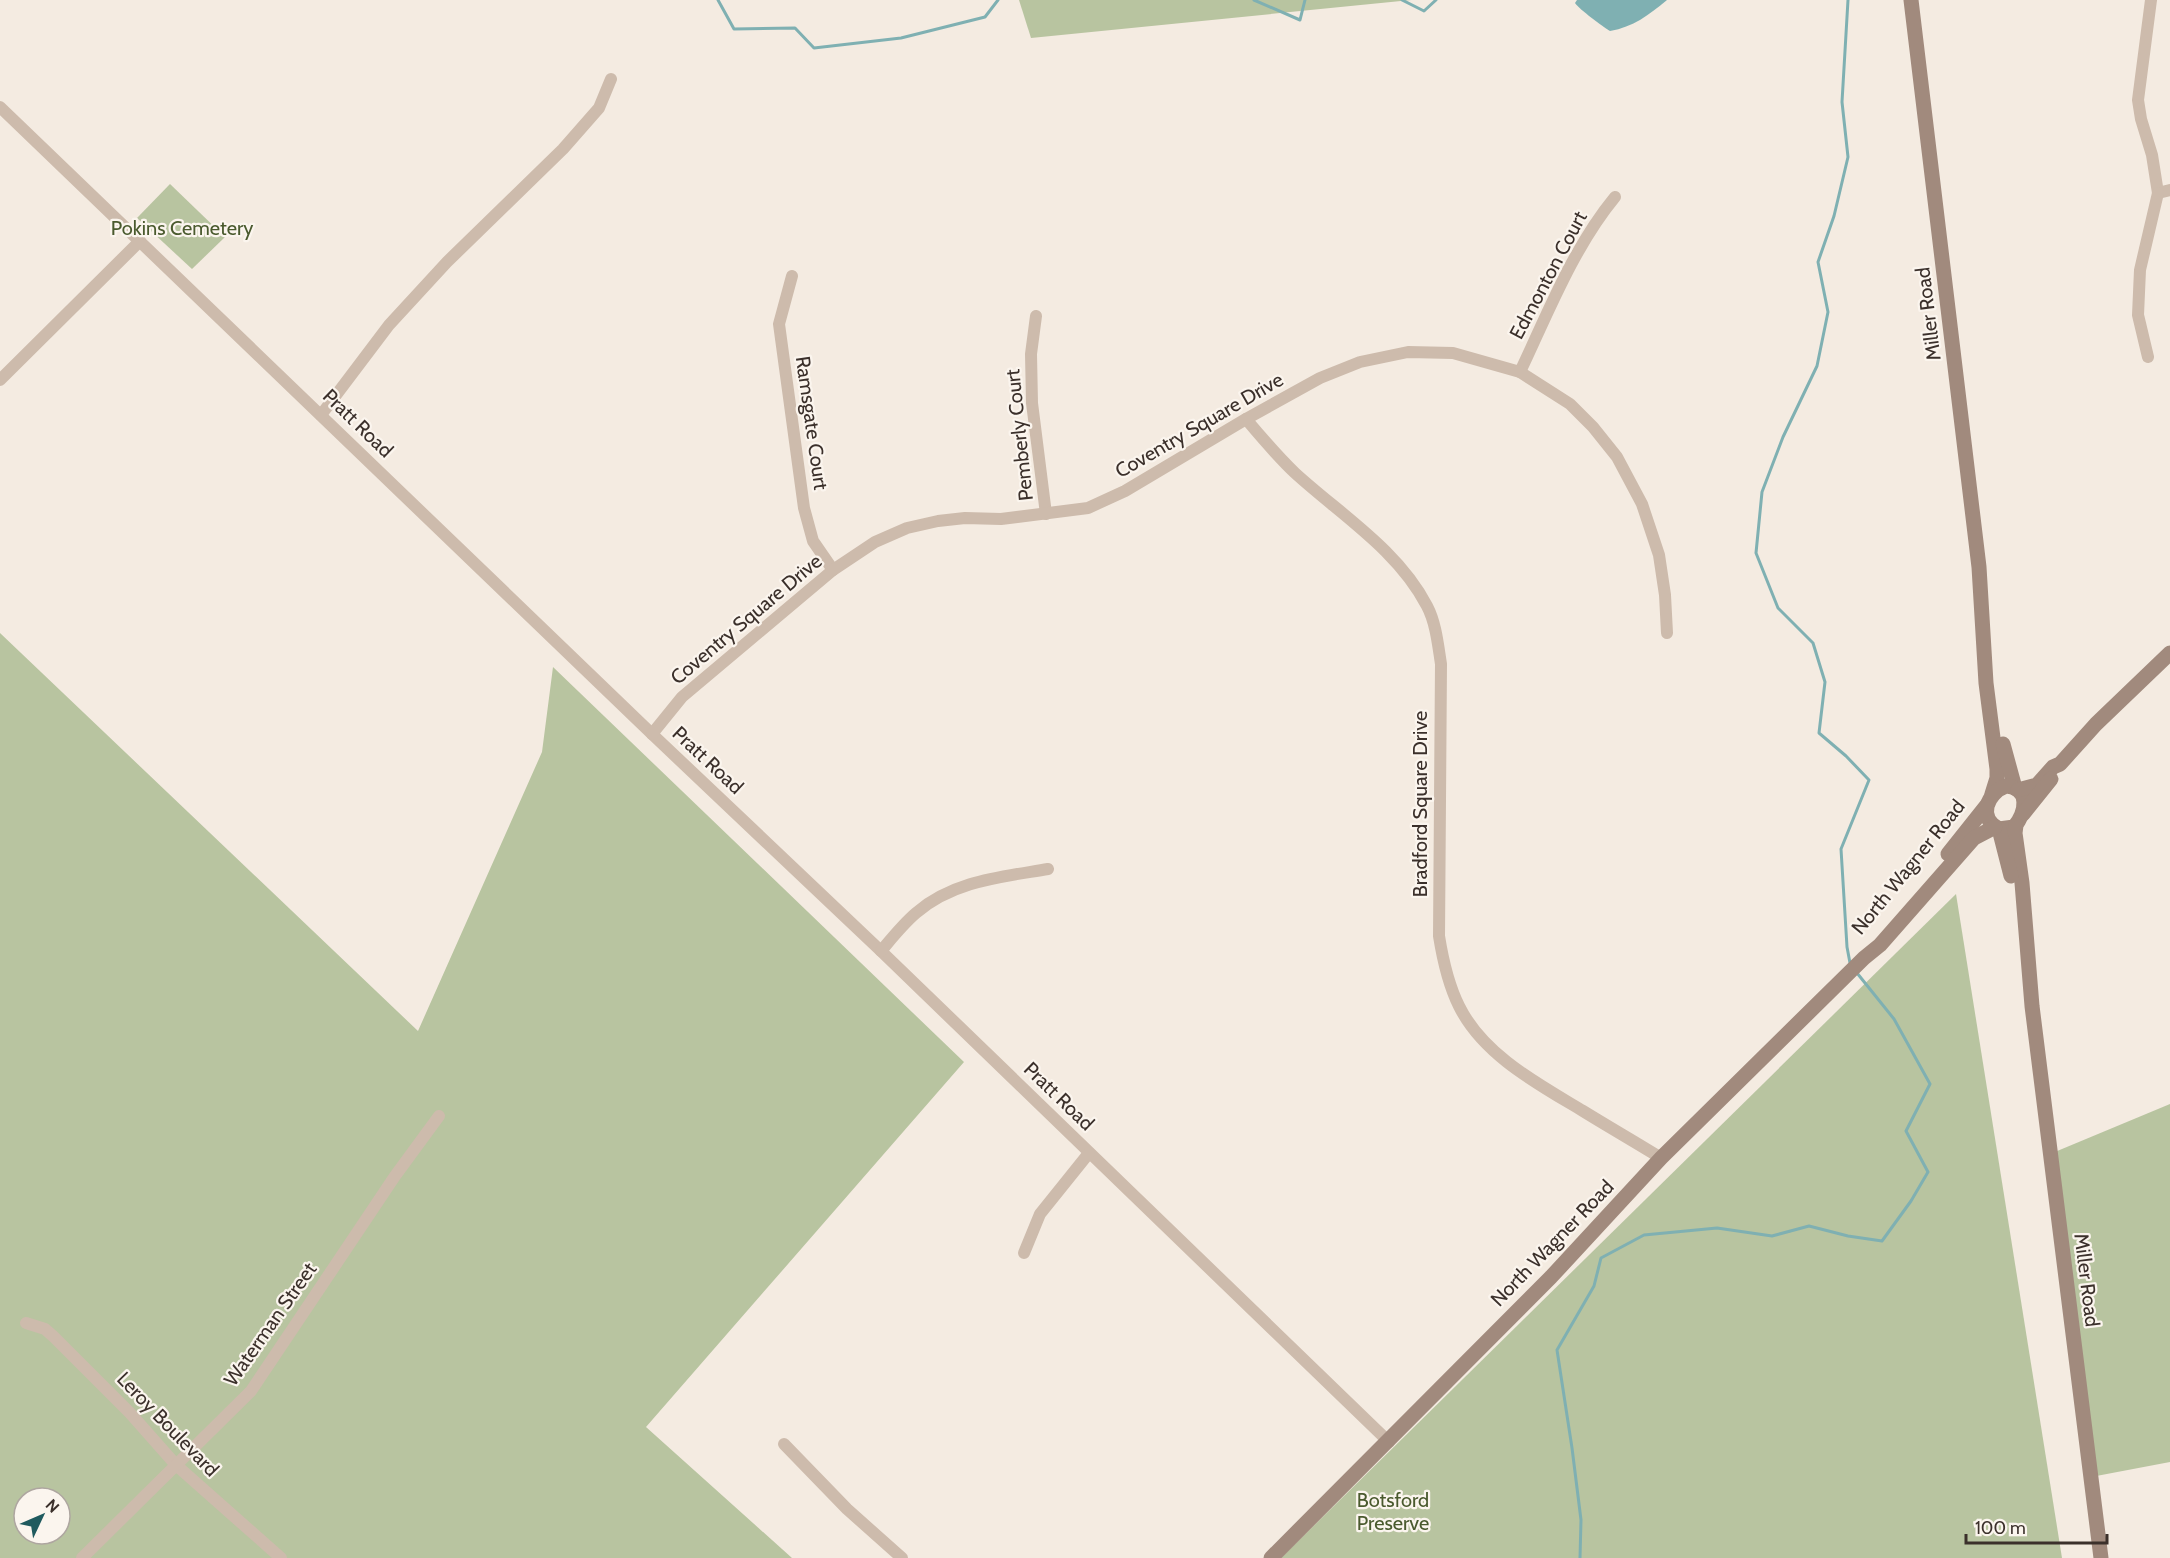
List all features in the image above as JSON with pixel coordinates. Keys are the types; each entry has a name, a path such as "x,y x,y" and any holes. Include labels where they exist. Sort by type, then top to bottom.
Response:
{"main road":[{"name":"Miller Road","path":"1911,0 1979,567 1986,683 1997,769 1997,778 1989,800"},
{"name":"Miller Road","path":"1984,622 2004,752 2016,789"},
{"path":"2060,764 2059,770 2019,820 2006,829 1997,828 1988,817 1989,800 2006,786 2016,789 2037,785 2170,652"},
{"path":"2016,789 2024,801 2019,820"},
{"name":"North Wagner Road","path":"1856,965 1944,860 1989,800"},
{"name":"Miller Road","path":"2019,820 2014,833 2022,882 2032,1006 2101,1558"},
{"name":"Miller Road","path":"1997,828 2010,865 2027,992 2032,1006"},
{"name":"North Wagner Road","path":"1271,1558 1551,1277 1661,1158 1856,965 1880,945 1974,838 1997,828"}],"street":[{"path":"2148,357 2138,315 2140,270 2164,192 2141,119 2138,100 2151,0"},
{"path":"321,415 389,325 447,262 563,149 599,108 611,79"},
{"name":"Pratt Road","path":"0,107 881,951 1389,1442"},
{"name":"Edmonton Court","path":"1520,372 1583,242 1615,197"},
{"path":"0,380 140,241"},
{"name":"Ramsgate Court","path":"792,276 779,324 796,451 804,508 813,541 833,570"},
{"name":"Pemberly Court","path":"1035,316 1031,354 1032,403 1046,514"},
{"name":"Coventry Square Drive","path":"652,734 682,697 833,570 874,542 907,528 965,518 1001,519 1088,508 1125,491 1320,378 1360,362 1408,352 1452,353 1520,372 1570,405 1593,427 1617,457 1642,504 1659,555 1665,595 1667,633"},
{"name":"Bradford Square Drive","path":"1246,419 1273,452 1395,559 1414,583 1428,608 1436,634 1441,664 1439,936 1444,971 1459,1008 1479,1035 1505,1060 1532,1081 1661,1158"},
{"path":"881,951 915,913 940,896 962,886 999,876 1048,868"},
{"name":"Waterman Street","path":"82,1558 251,1391 390,1184 439,1116"},
{"path":"1024,1253 1040,1214 1089,1153"},
{"name":"Leroy Boulevard","path":"26,1323 45,1329 54,1337 123,1406 176,1465 281,1558"},
{"path":"784,1444 847,1509 902,1558"}],"green space":[{"path":"1019,0 1411,0 1031,38"},
{"name":"Pokins Cemetery","path":"170,184 225,237 192,269 137,218"},
{"path":"0,633 418,1031 542,752 553,667 964,1062 646,1427 792,1558 0,1558"},
{"name":"Botsford Preserve","path":"1956,894 2062,1558 1281,1558"},
{"path":"2170,1104 2170,1462 2091,1477 2050,1154"}],"water":[{"path":"1577,0 1667,0 1640,20 1610,31 1581,10 1575,3"}],"waterway":[{"path":"718,0 734,29 795,28 814,48 901,38 985,17 998,0"},
{"path":"1254,0 1300,20 1305,0"},
{"path":"1402,0 1424,11 1436,0"},
{"path":"1848,0 1842,102 1848,157 1834,216 1818,262 1828,312 1817,366 1783,437 1762,492 1756,553 1778,608 1813,643 1825,682 1819,733 1869,780 1841,849 1850,963"},
{"path":"1580,1558 1581,1520 1557,1350 1594,1286 1601,1258 1644,1235 1717,1228 1772,1236 1809,1226 1848,1236 1882,1241 1911,1201 1928,1172 1906,1131 1930,1084 1894,1019 1857,973"}]}
